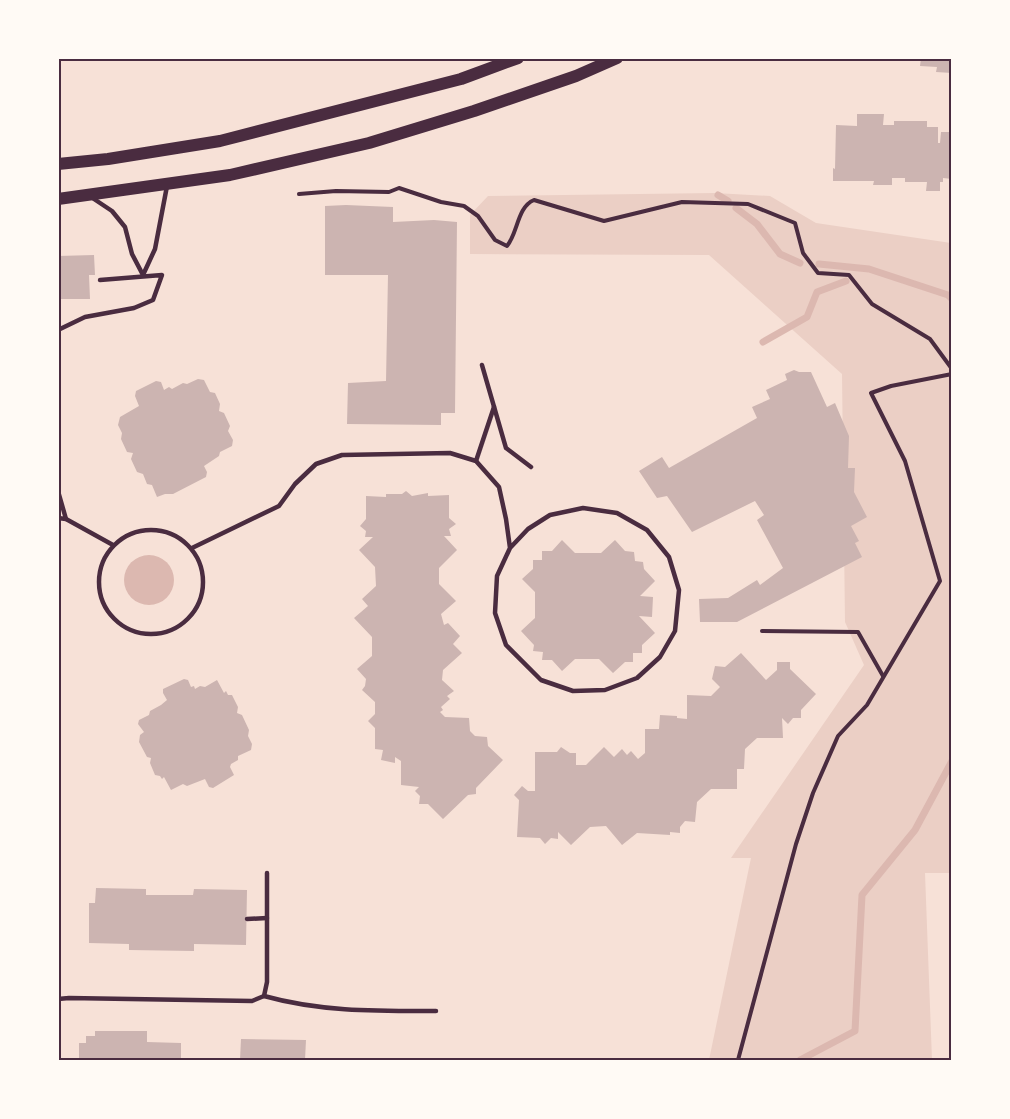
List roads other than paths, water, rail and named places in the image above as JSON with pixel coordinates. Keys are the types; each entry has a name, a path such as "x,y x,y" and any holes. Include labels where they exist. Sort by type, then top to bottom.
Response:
{"main road":[{"path":"58,164 108,159 220,141 461,79 518,58"},
{"path":"58,199 230,175 369,143 474,111 576,76 617,58"}],"lane":[{"path":"143,275 155,249 167,184"},
{"path":"89,195 112,211 125,227 132,254 143,275"},
{"path":"58,330 85,317 134,308 153,300 162,275 100,280"},
{"path":"483,364 506,448 531,467"},
{"path":"476,461 494,407"},
{"path":"192,548 279,506 295,484 316,464 342,455 450,453 476,461 499,487 510,548 497,576 495,613 506,645 541,680 573,692 605,690 637,678 660,657 675,631 679,590 669,556 647,530 617,513 584,508 550,515 528,529 510,548"},
{"path":"58,491 66,519"},
{"path":"58,518 66,519 113,545"},
{"path":"137,531 167,531 192,548 203,572 203,593 193,614 172,630 145,634 123,626 107,611 99,590 100,567 113,545 137,531"},
{"path":"264,996 267,982 267,873"},
{"path":"247,919 267,918"},
{"path":"58,999 252,1001 264,996 345,1011 436,1011"}],"waterway":[{"path":"718,195 728,201"},
{"path":"736,208 757,224 780,254 800,263"},
{"path":"819,264 869,269 948,295 952,299"},
{"path":"763,342 807,317 817,292 846,281"},
{"path":"800,1060 855,1031 862,895 915,830 952,761"}]}
